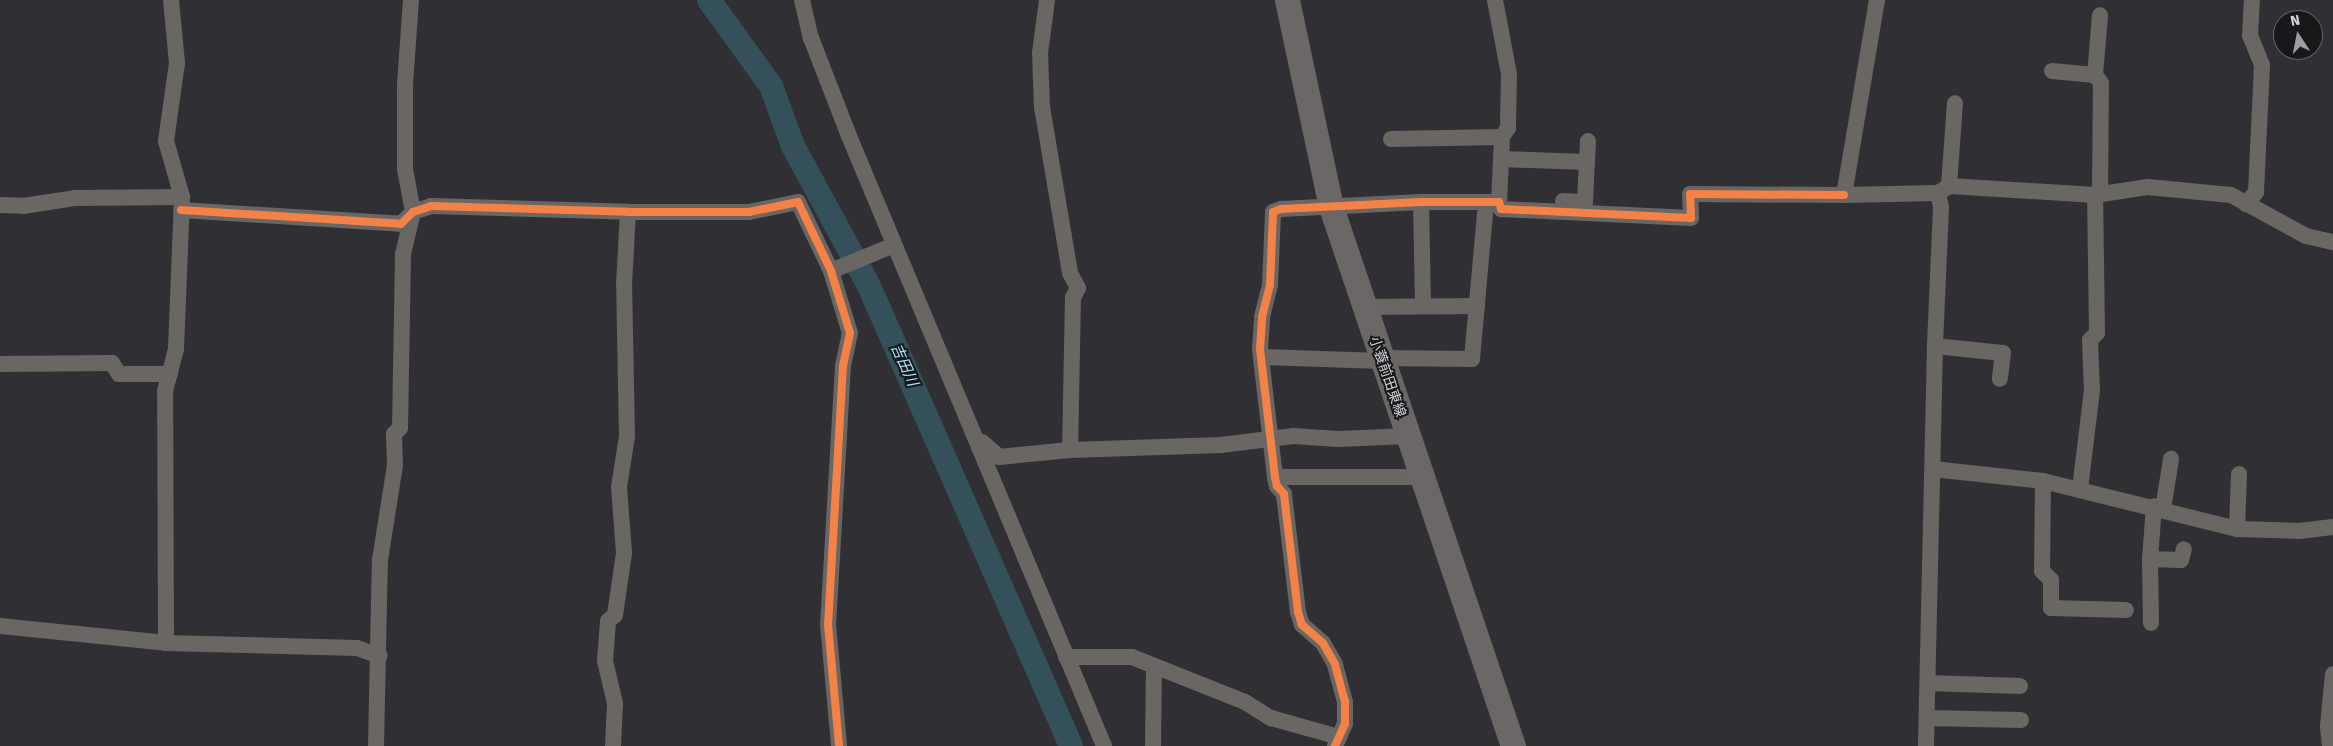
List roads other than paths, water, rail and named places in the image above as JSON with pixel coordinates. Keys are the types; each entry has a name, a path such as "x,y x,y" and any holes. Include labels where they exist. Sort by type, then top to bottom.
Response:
{"main road":[{"name":"小蓑前田東線","path":"1287,0 1332,207 1363,307 1513,746"}],"street":[{"path":"166,642 165,391 176,349 182,203 166,141 177,63 171,0"},
{"path":"376,746 380,656 380,560 396,465 394,434 400,428 403,388 403,254 414,212 405,169 405,84 411,0"},
{"path":"802,0 811,38 894,245 977,437 1104,746"},
{"path":"1047,0 1040,53 1042,107 1070,273 1078,288 1073,298 1070,450"},
{"path":"1262,357 1472,359 1477,306 1495,201 1502,137 1508,128 1509,74 1495,0"},
{"path":"1844,196 1877,0"},
{"path":"2246,204 2256,192 2262,64 2250,36 2252,0"},
{"path":"2094,75 2100,15"},
{"path":"2052,71 2094,75 2101,83 2097,195 2097,333 2090,340 2092,390 2080,489"},
{"path":"1926,746 1935,346 1943,189 1955,103"},
{"path":"1391,139 1502,137"},
{"path":"1066,657 1132,657 1245,702 1271,718 1337,741 1345,724 1345,702 1335,664 1322,644 1302,625 1298,612 1284,494 1277,486 1275,477 1262,357 1262,317 1270,285 1273,212 1422,202 1585,202 1588,141"},
{"path":"1501,158 1587,162"},
{"path":"1495,201 1501,209 1691,218 1690,194 1844,196 1943,189 2097,195 2148,187 2230,195 2306,236 2333,242"},
{"path":"0,205 23,206 76,198 182,203 401,224 414,212 431,206 628,212 749,212 798,202 831,271 850,333 843,366 828,624 839,746"},
{"path":"1422,202 1423,306"},
{"path":"613,746 615,703 605,661 608,621 615,615 624,553 619,487 627,436 624,285 628,212"},
{"path":"831,271 894,245"},
{"path":"1363,307 1477,306"},
{"path":"1935,346 2003,353 2000,379"},
{"path":"0,364 112,363 119,374 170,374"},
{"path":"977,437 998,457 1070,450 1220,445 1272,438 1408,436"},
{"path":"2152,623 2150,559 2159,507 2171,459"},
{"path":"1932,469 2043,480 2159,507 2237,529 2299,530 2333,528"},
{"path":"2237,529 2239,474"},
{"path":"1275,477 1421,477"},
{"path":"2043,480 2042,571 2051,580 2050,608 2126,610"},
{"path":"2150,559 2181,560 2184,548"},
{"path":"0,626 166,642 357,648 380,656"},
{"path":"1153,746 1154,666"},
{"path":"2330,746 2328,726 2333,674"},
{"path":"1928,683 2020,686"},
{"path":"1927,718 2021,720"}],"waterway":[{"name":"吉田川","path":"709,0 771,86 793,146 869,286 1071,746"}]}
